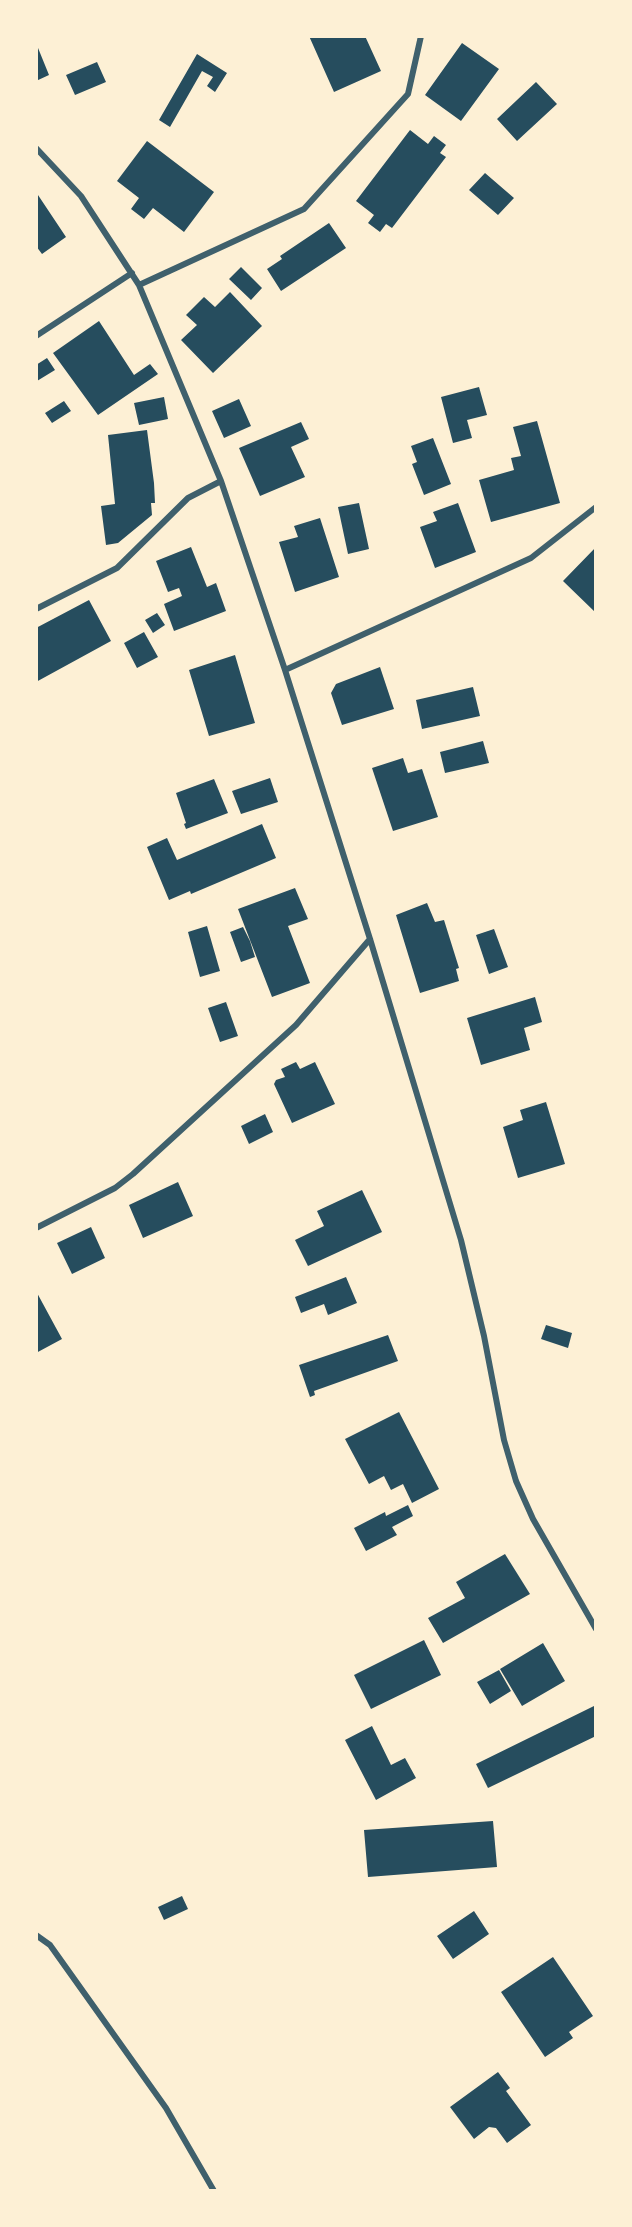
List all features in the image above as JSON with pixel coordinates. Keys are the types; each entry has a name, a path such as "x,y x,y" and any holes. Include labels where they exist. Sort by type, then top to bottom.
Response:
{"street":[{"path":"139,285 304,209 408,94 421,36"},
{"path":"36,148 81,196 139,285 221,481 285,670 370,939 460,1240 484,1336 504,1440 516,1481 533,1519 596,1629"},
{"path":"36,336 132,273"},
{"path":"36,609 117,567 188,498 221,481"},
{"path":"285,670 531,558 596,507"},
{"path":"36,1228 115,1188 133,1174 296,1025 370,939"},
{"path":"36,1935 51,1945 166,2108 214,2191"}],"building":[{"path":"309,36 365,36 381,71 334,92"},
{"path":"36,43 49,75 36,81"},
{"path":"462,43 499,69 461,121 425,95"},
{"path":"197,54 227,73 215,92 207,86 213,77 202,71 170,127 159,120"},
{"path":"97,62 106,82 75,95 66,75"},
{"path":"536,82 557,104 517,141 497,119"},
{"path":"410,130 428,144 434,136 446,145 440,153 446,157 392,228 386,224 380,232 368,223 374,215 356,201"},
{"path":"147,141 214,192 184,232 153,208 144,219 131,209 139,198 117,181"},
{"path":"485,173 514,198 498,215 469,190"},
{"path":"36,192 66,237 42,254 36,246"},
{"path":"329,223 346,248 281,291 267,269 282,259 280,256"},
{"path":"241,267 262,288 251,300 229,279"},
{"path":"230,292 262,326 213,373 181,340 197,325 186,315 204,297 215,307"},
{"path":"99,321 134,375 150,364 158,374 98,415 53,353"},
{"path":"47,358 55,370 37,381 36,365"},
{"path":"479,387 487,415 467,420 472,438 453,443 441,397"},
{"path":"164,397 168,419 139,425 134,403"},
{"path":"239,399 251,426 224,438 212,411"},
{"path":"64,401 71,411 52,423 45,413"},
{"path":"537,421 560,503 491,522 479,480 514,470 511,458 521,456 513,427"},
{"path":"301,422 309,439 291,447 305,477 260,496 239,448"},
{"path":"147,430 154,483 155,503 151,503 152,515 118,543 106,545 101,506 115,504 108,435"},
{"path":"433,438 451,484 424,495 412,464 417,462 411,446"},
{"path":"359,503 369,549 348,554 338,507"},
{"path":"458,503 476,552 435,568 420,527 437,521 433,512"},
{"path":"320,518 339,577 295,592 279,542 298,537 294,526"},
{"path":"191,547 207,587 216,583 226,611 174,631 164,604 182,596 179,588 168,592 156,561"},
{"path":"596,547 596,613 563,581"},
{"path":"89,600 111,641 36,682 36,628"},
{"path":"157,613 165,625 153,633 145,620"},
{"path":"144,632 158,657 137,668 124,643"},
{"path":"235,655 255,723 209,736 189,670"},
{"path":"380,667 394,709 342,725 331,693 336,684"},
{"path":"473,687 480,716 422,729 416,700"},
{"path":"483,741 489,763 445,773 440,752"},
{"path":"403,758 408,773 422,769 438,817 393,831 372,768"},
{"path":"270,778 278,802 241,814 232,791"},
{"path":"214,779 228,813 186,829 176,793"},
{"path":"262,824 276,858 191,894 190,891 169,900 147,847 167,838 177,860"},
{"path":"295,888 308,919 288,926 310,983 272,997 238,909"},
{"path":"427,903 435,922 444,920 459,968 456,969 459,981 420,993 396,915"},
{"path":"207,926 220,971 200,977 188,932"},
{"path":"243,927 255,957 241,962 230,932"},
{"path":"494,929 508,967 489,974 476,935"},
{"path":"535,997 542,1022 524,1028 530,1050 481,1065 467,1018"},
{"path":"226,1002 238,1036 220,1042 208,1008"},
{"path":"296,1062 300,1069 315,1062 335,1104 292,1123 274,1084 276,1080 285,1077 281,1069"},
{"path":"546,1102 565,1164 518,1178 503,1127 523,1120 520,1110"},
{"path":"265,1114 273,1132 249,1144 241,1126"},
{"path":"178,1182 193,1216 143,1238 129,1205"},
{"path":"362,1190 382,1232 308,1266 295,1240 324,1226 317,1211"},
{"path":"91,1227 105,1258 72,1274 57,1243"},
{"path":"346,1277 357,1303 328,1315 324,1304 301,1313 295,1297"},
{"path":"36,1291 62,1339 36,1353"},
{"path":"546,1325 572,1333 568,1348 541,1339"},
{"path":"388,1335 398,1361 314,1391 315,1395 310,1397 299,1365"},
{"path":"399,1412 439,1489 412,1503 403,1484 391,1490 384,1476 369,1484 345,1439"},
{"path":"408,1505 413,1516 392,1527 397,1535 366,1551 354,1528 385,1512 386,1516"},
{"path":"505,1554 530,1594 443,1643 428,1618 465,1598 456,1582"},
{"path":"424,1640 441,1675 371,1709 354,1675"},
{"path":"543,1643 565,1681 522,1706 500,1669"},
{"path":"499,1670 511,1691 490,1704 477,1682"},
{"path":"594,1706 596,1736 488,1788 476,1764"},
{"path":"372,1726 391,1765 405,1758 416,1778 376,1800 345,1740"},
{"path":"493,1821 497,1867 368,1877 364,1830"},
{"path":"182,1896 188,1909 164,1920 158,1907"},
{"path":"474,1911 489,1934 453,1959 437,1936"},
{"path":"553,1957 593,2016 569,2032 573,2038 545,2057 501,1992"},
{"path":"498,2072 510,2088 506,2091 531,2125 507,2143 496,2128 489,2127 474,2139 450,2107"}]}
